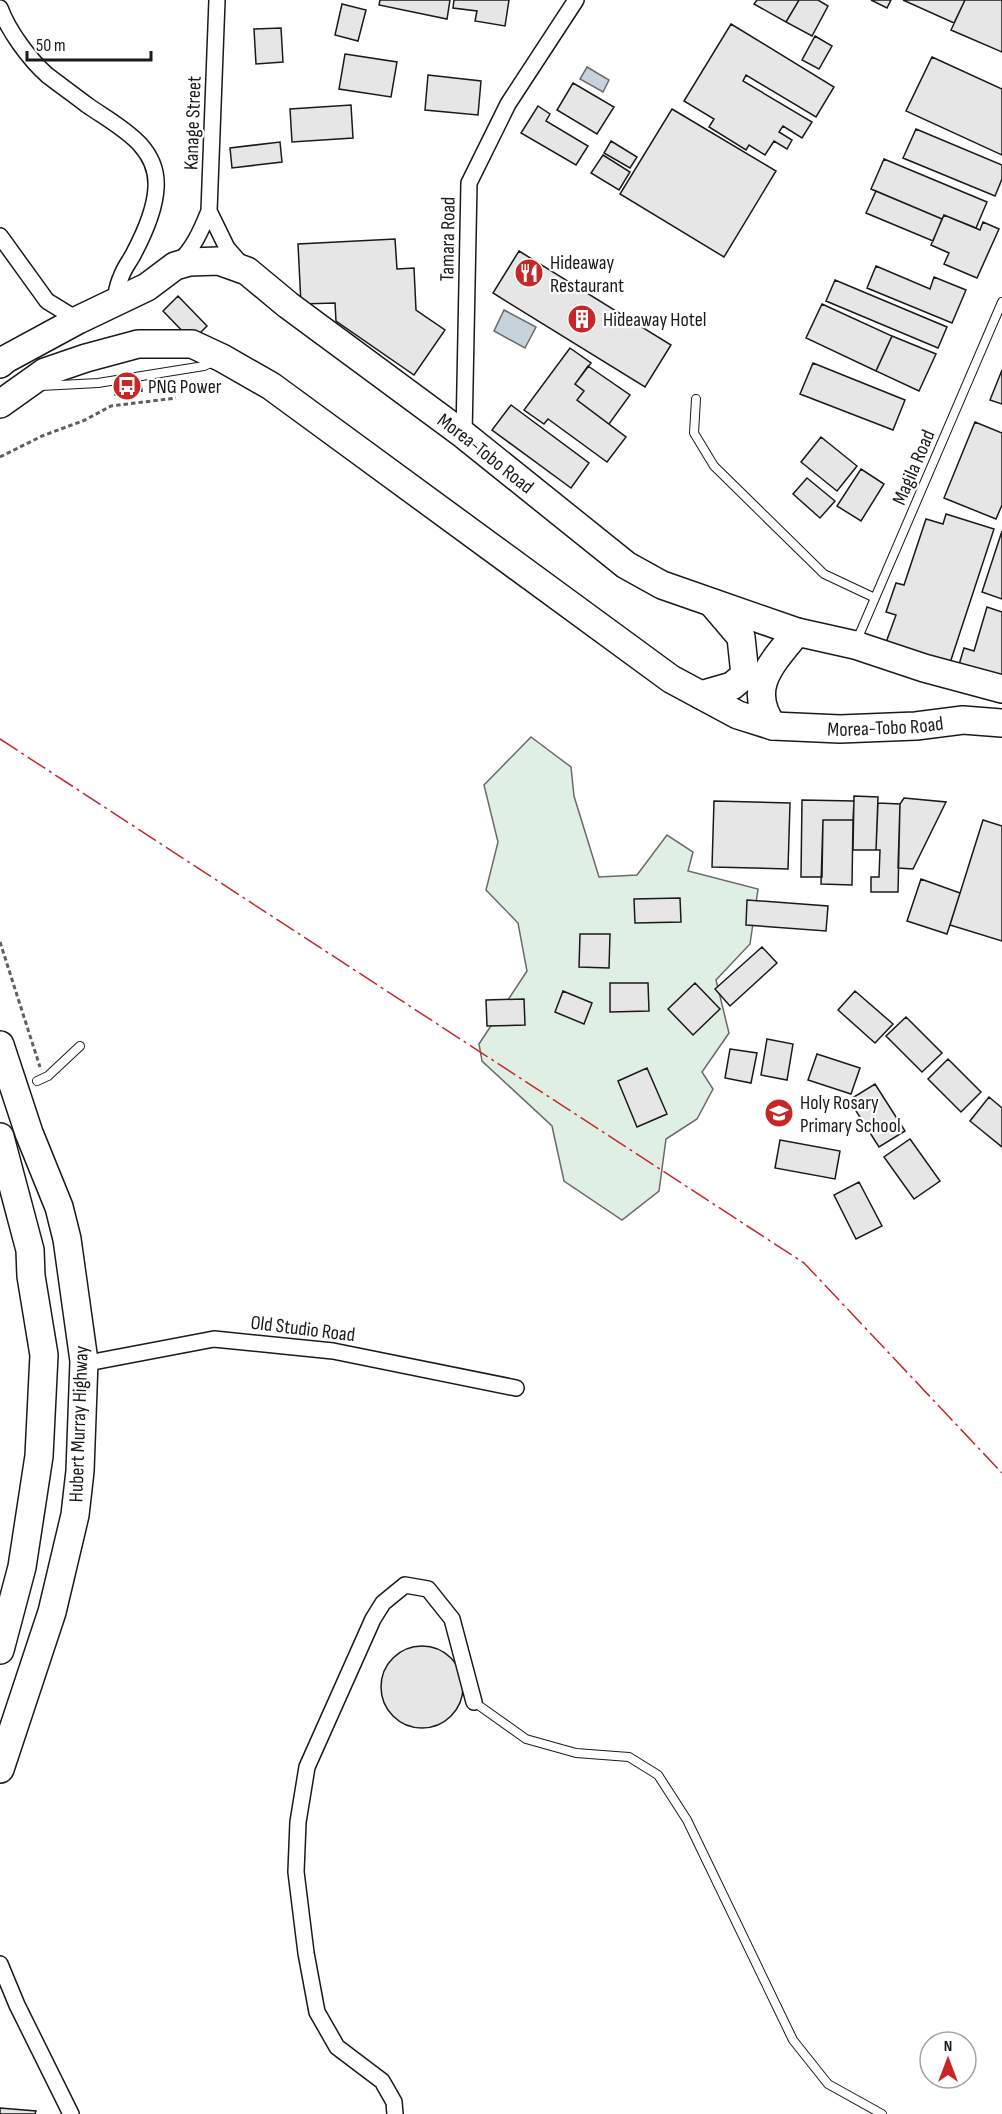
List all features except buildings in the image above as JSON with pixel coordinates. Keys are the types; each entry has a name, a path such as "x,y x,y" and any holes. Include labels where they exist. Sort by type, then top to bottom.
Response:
{"highway":[{"name":"Morea-Tobo Road","path":"2,360 147,287 175,266 189,262 219,261 247,271 288,305 464,435 626,565 662,585 798,632 855,645 948,675 1002,689"},
{"name":"Morea-Tobo Road","path":"0,404 45,372 86,358 138,344 192,344 222,358 287,397 671,679 738,715 773,726 840,729 916,726 963,720 1002,723"},
{"path":"701,695 732,686 745,675 741,638 711,602"},
{"path":"773,726 766,717 761,701 762,683 767,670 798,632"},
{"path":"948,675 971,695 972,706 963,720"},
{"name":"Hubert Murray Highway","path":"0,1045 29,1133 59,1207 67,1239 84,1361 80,1472 75,1515 52,1612 0,1769"},
{"name":"Hubert Murray Highway","path":"0,1137 30,1250 31,1276 44,1355 39,1456 22,1567 0,1650"}],"street":[{"name":"Kanage Street","path":"175,266 186,256 196,241 209,211 217,0"},
{"name":"Tamara Road","path":"464,435 469,183 508,104 576,0"},
{"path":"0,8 17,40 45,73 88,106 131,134 146,152 156,171 156,190 149,217 135,251 120,277 114,303"},
{"name":"Kanage Street","path":"209,211 226,249 247,271"},
{"path":"0,236 47,301 78,320"},
{"name":"Old Studio Road","path":"84,1361 93,1362 214,1339 333,1351 516,1388"},
{"path":"395,2114 394,2102 382,2081 337,2046 317,2012 306,1953 296,1872 298,1822 307,1767 373,1619 383,1603 405,1585 428,1589 452,1619 474,1702"},
{"path":"0,1964 17,2005 71,2114"}],"lane":[{"name":"Magila Road","path":"855,645 1002,302"},
{"path":"696,399 694,433 714,466 824,574 875,598"},
{"path":"38,1082 48,1076 80,1046"},
{"path":"474,1702 526,1739 576,1753 629,1758 658,1775 687,1820 793,2040 828,2084 882,2114"}],"path":[{"path":"0,458 42,436 85,420 111,406 176,398"},
{"path":"0,942 40,1066"}],"green space":[{"path":"531,737 571,767 574,796 599,877 637,875 667,835 693,852 688,871 758,889 750,944 716,980 729,1033 702,1072 713,1089 697,1119 666,1139 659,1191 622,1220 564,1181 552,1126 482,1061 479,1044 527,971 518,923 486,890 498,842 484,785"}],"shaded area":[{"path":"587,67 609,80 603,92 580,79"},
{"path":"504,310 536,327 525,348 494,331"}],"power":[{"path":"0,739 804,1263 1002,1473"}],"place":[{"name":"Hideaway Restaurant","path":"529,273"},
{"name":"Hideaway Hotel","path":"582,319"},
{"name":"PNG Power","path":"127,386"},
{"name":"Holy Rosary Primary School","path":"779,1113"}]}
